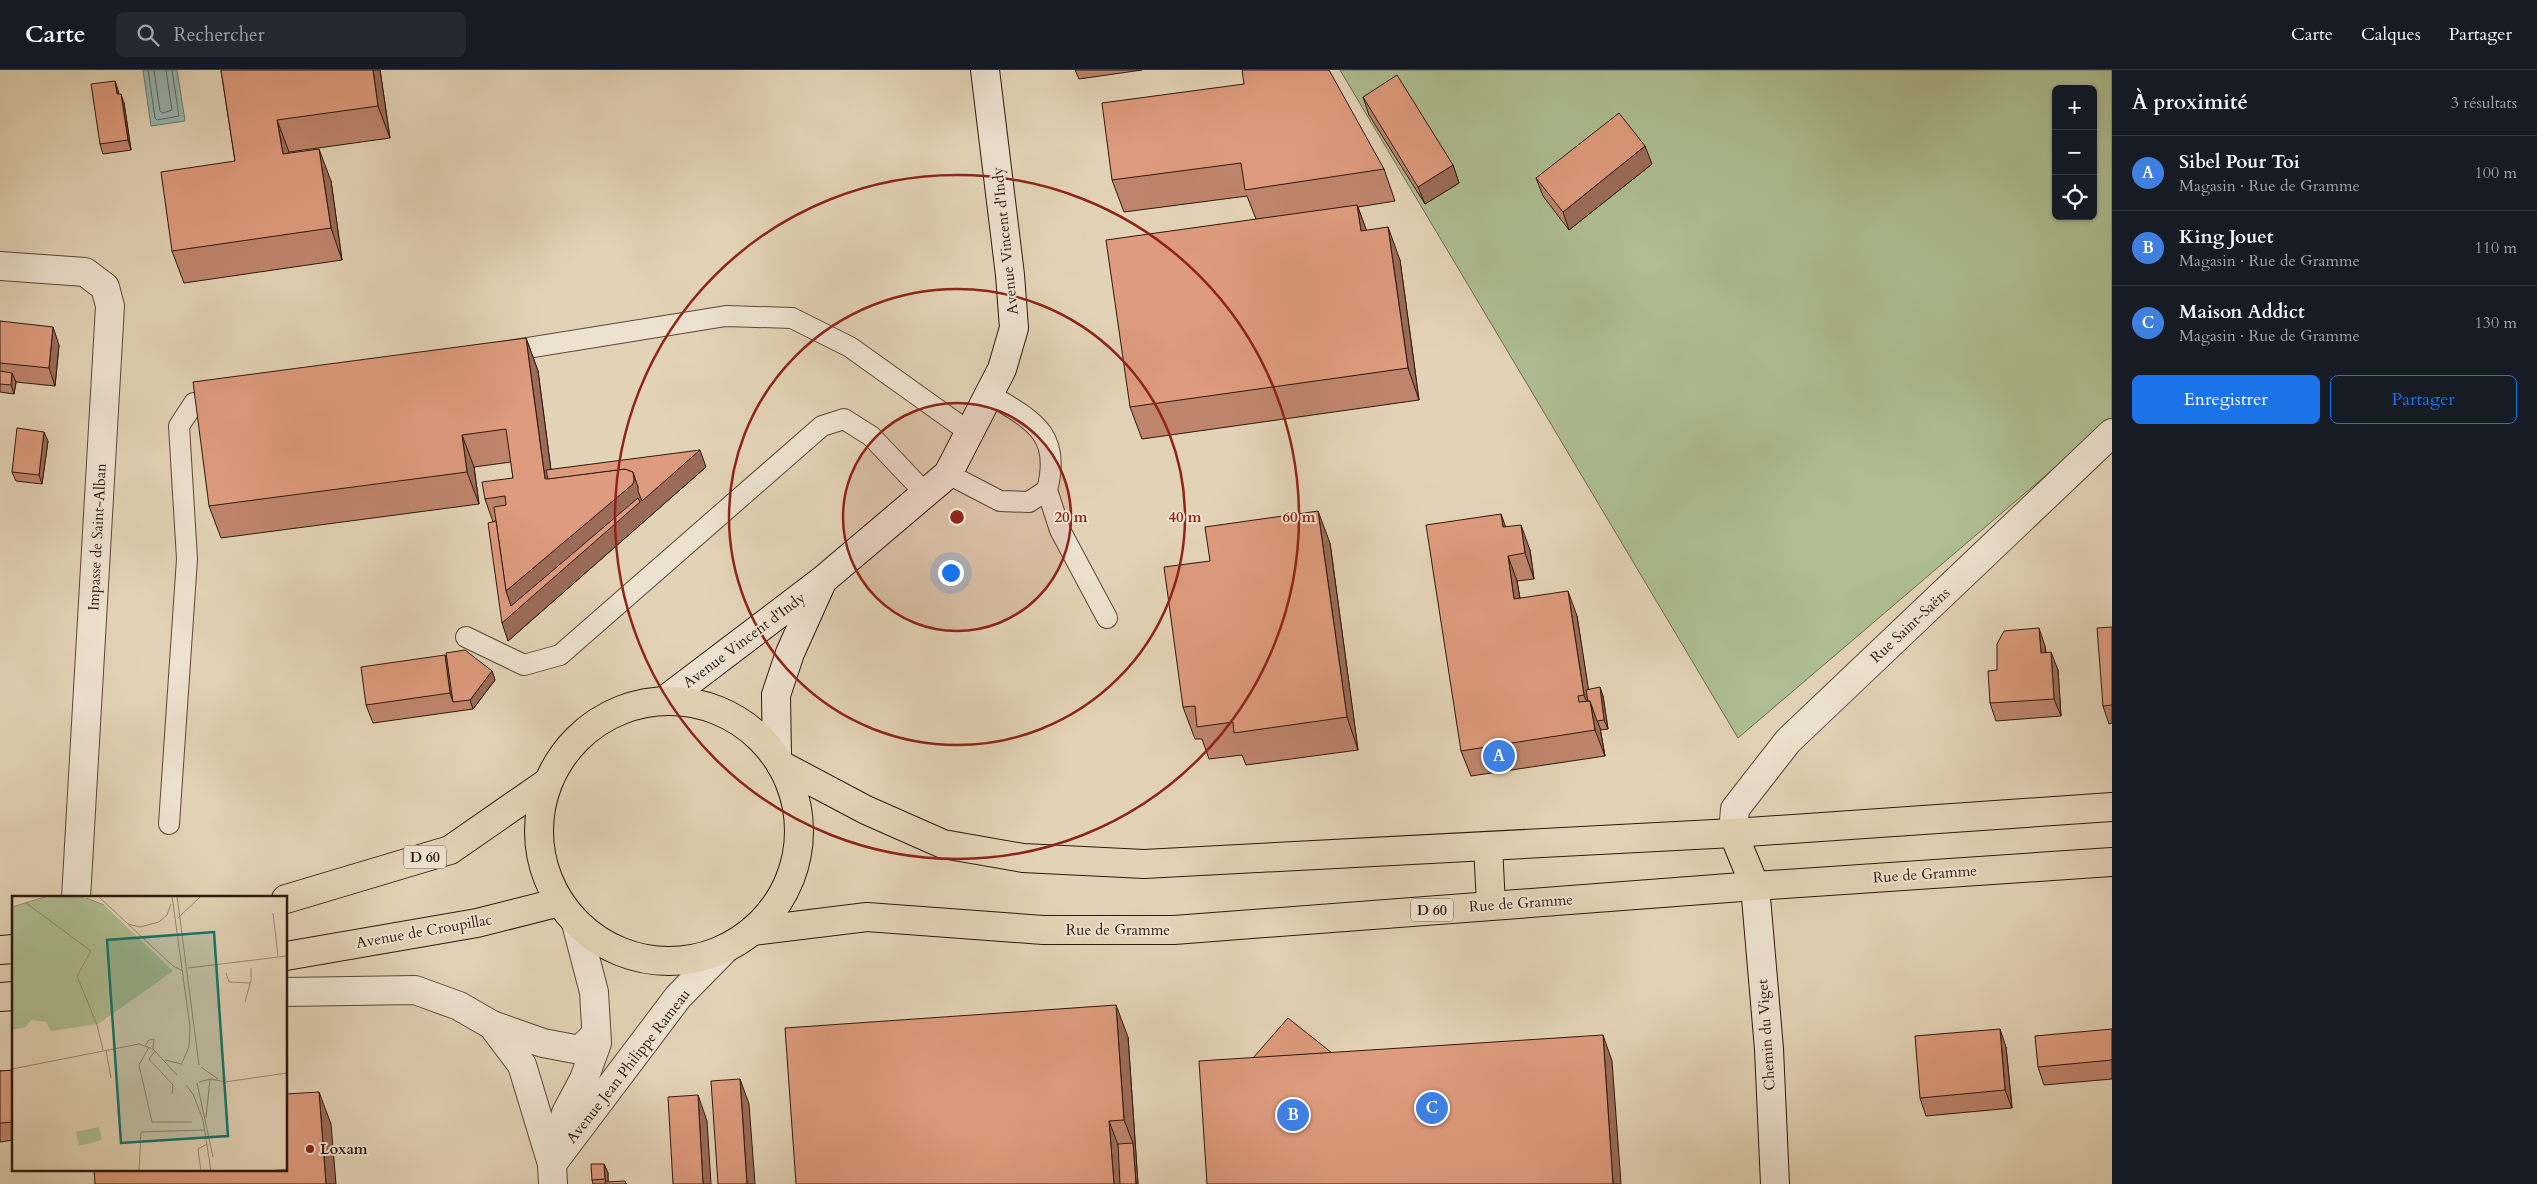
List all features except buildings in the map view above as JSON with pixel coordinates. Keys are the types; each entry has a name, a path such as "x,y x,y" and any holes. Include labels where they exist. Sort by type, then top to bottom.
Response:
{"main road":[{"path":"666,700 698,703 728,714 755,733 779,761 797,808 797,854 782,896 752,931 726,949 695,959 663,961 631,956 602,943 576,923 560,902 543,864 539,822 548,782 568,749 595,723 628,706 666,700"},
{"path":"779,761 866,810 943,844 1024,858 1144,864 1733,833 2112,807"},
{"name":"D 60","path":"288,898 450,850 548,782"},
{"path":"1733,833 1755,886"},
{"path":"1488,846 1491,906"},
{"name":"Rue de Gramme","path":"752,931 867,917 1043,930 1174,930 1755,886 2112,862"},
{"name":"Avenue de Croupillac","path":"288,956 477,923 560,902"}],"street":[{"name":"Avenue Vincent d'Indy","path":"666,700 823,580 948,474 1002,369 1014,328 1010,275 985,70"},
{"name":"Impasse de Saint-Alban","path":"0,266 85,272 105,287 110,306 76,896"},
{"name":"Rue Saint-Saëns","path":"1733,833 1735,809 1788,741 2112,433"},
{"name":"Avenue Vincent d'Indy","path":"779,761 776,695 790,653 823,580"},
{"name":"Chemin du Viget","path":"1755,886 1768,1049 1775,1184"},
{"name":"Avenue Jean Philippe Rameau","path":"553,1174 566,1113 584,1079 597,1043 594,992 576,923"},
{"name":"Avenue Jean Philippe Rameau","path":"553,1174 678,998 726,949"},
{"path":"288,992 415,990 459,1006 492,1025 542,1043 580,1050 596,1034"},
{"path":"492,1025 522,1065 553,1174"}],"lane":[{"path":"480,356 726,316 792,318 850,347 969,432"},
{"path":"989,394 1031,419 1046,436 1052,472 1047,490 1060,530 1108,618"},
{"path":"169,824 187,559 179,426 194,403 243,395"},
{"path":"466,637 524,665 560,655 822,426 844,419 871,436 925,493"},
{"path":"948,474 1000,501 1029,502 1047,490"}],"green space":[{"path":"1340,70 2112,70 2112,419 1738,738"}],"water":[{"path":"143,70 177,70 185,121 151,126"}],"place":[{"name":"Sibel Pour Toi","path":"1499,756"},
{"name":"Maison Addict","path":"1432,1108"},
{"name":"King Jouet","path":"1293,1115"},
{"name":"Loxam","path":"310,1149"}]}
